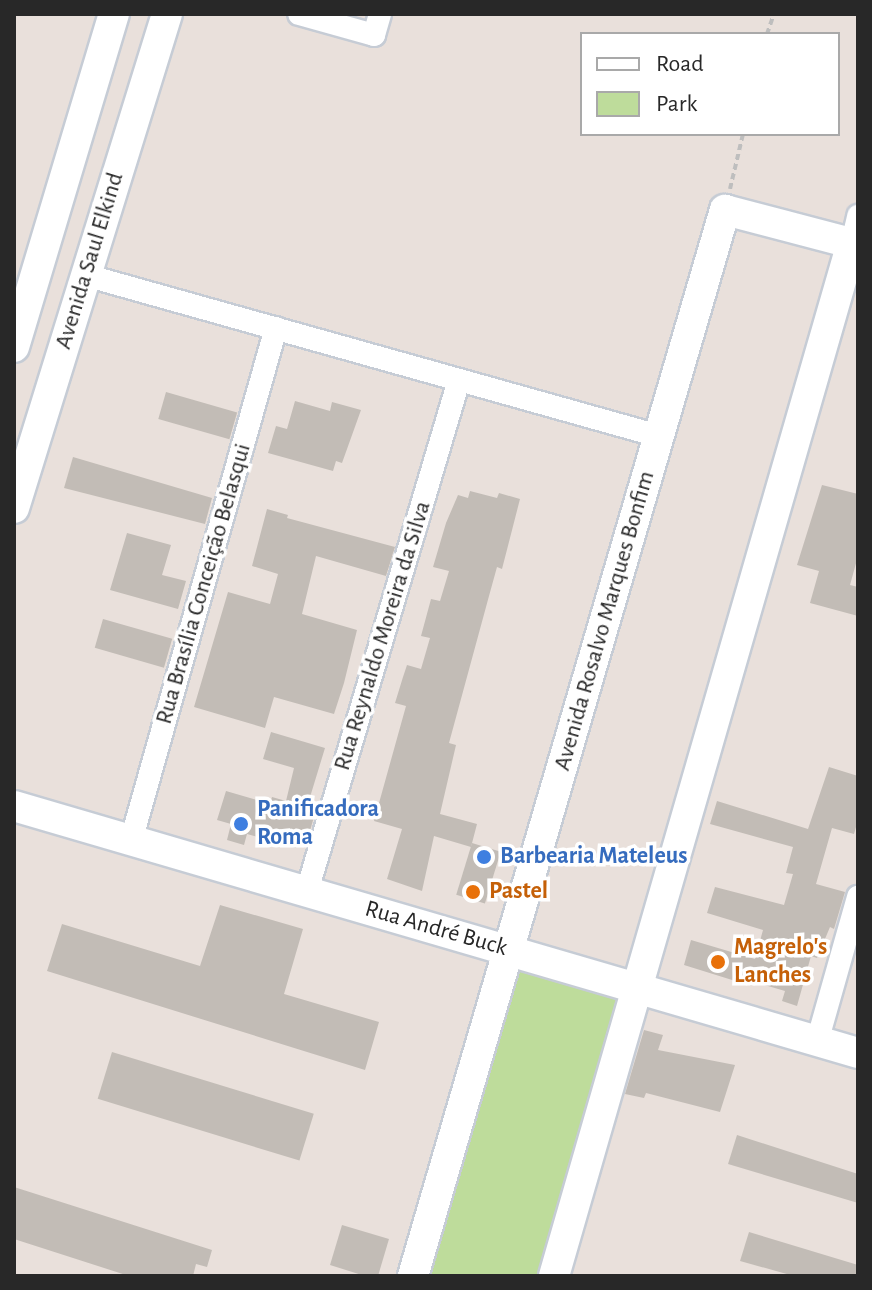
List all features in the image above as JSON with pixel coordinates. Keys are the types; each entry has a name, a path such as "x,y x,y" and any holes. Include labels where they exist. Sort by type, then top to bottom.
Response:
{"street":[{"name":"Avenida Saul Elkind","path":"14,347 114,14"},
{"name":"Avenida Saul Elkind","path":"14,508 167,14"},
{"path":"299,14 374,35 380,14"},
{"path":"554,1276 856,235 725,210"},
{"name":"Avenida Rosalvo Marques Bonfim","path":"413,1276 725,210"},
{"path":"85,275 659,436"},
{"name":"Rua Brasília Conceição Belasqui","path":"131,841 276,328"},
{"name":"Rua Reynaldo Moreira da Silva","path":"307,891 459,380"},
{"name":"Rua André Buck","path":"14,806 858,1053"},
{"path":"817,1042 858,897"}],"path":[{"path":"725,210 743,136"}],"green space":[{"path":"516,966 617,994 618,1003 540,1276 428,1276"}],"building":[{"path":"166,392 237,412 229,439 158,419"},
{"path":"295,401 330,411 332,402 361,410 342,463 336,461 333,471 268,453 276,426 287,429"},
{"path":"73,457 212,498 205,524 64,488"},
{"path":"822,485 858,494 858,556 850,585 858,587 858,616 810,603 819,571 797,565"},
{"path":"470,491 497,498 499,493 520,499 502,569 497,567 449,743 456,745 440,814 477,824 471,847 434,836 422,891 387,879 402,829 374,821 406,706 395,703 407,665 421,669 430,638 421,636 431,599 440,601 449,571 433,567 458,495 468,498"},
{"path":"267,509 288,515 287,518 395,547 386,576 316,556 302,614 357,630 344,683 334,714 274,697 265,728 194,707 228,592 270,604 278,574 252,566"},
{"path":"127,533 171,545 162,575 186,581 178,609 110,590"},
{"path":"103,619 172,639 164,668 95,648"},
{"path":"271,732 325,748 307,807 316,810 307,841 299,838 296,848 247,834 244,845 227,840 231,824 217,820 226,791 270,804 272,797 286,801 294,768 263,759"},
{"path":"829,767 858,776 858,820 854,834 832,828 816,884 845,892 834,929 830,927 817,958 811,956 797,1006 782,1001 785,991 747,980 745,984 684,965 691,940 755,959 763,930 707,913 715,887 784,905 793,874 786,873 793,847 710,824 717,801 808,829"},
{"path":"472,843 501,852 485,903 456,895"},
{"path":"220,905 303,929 284,994 379,1022 365,1070 47,971 62,924 200,966"},
{"path":"644,1030 663,1035 658,1050 735,1065 720,1112 646,1093 644,1098 625,1094"},
{"path":"112,1052 314,1114 299,1161 98,1099"},
{"path":"737,1135 858,1174 858,1203 728,1164"},
{"path":"14,1187 212,1250 207,1267 196,1264 193,1276 129,1276 14,1239"},
{"path":"342,1225 389,1239 378,1276 365,1276 330,1265"},
{"path":"749,1232 858,1265 858,1276 794,1276 740,1261"}],"place":[{"name":"Panificadora Roma","path":"241,824"},
{"name":"Barbearia Mateleus","path":"484,857"},
{"name":"Pastel","path":"473,892"},
{"name":"Magrelo's Lanches","path":"718,962"}]}
